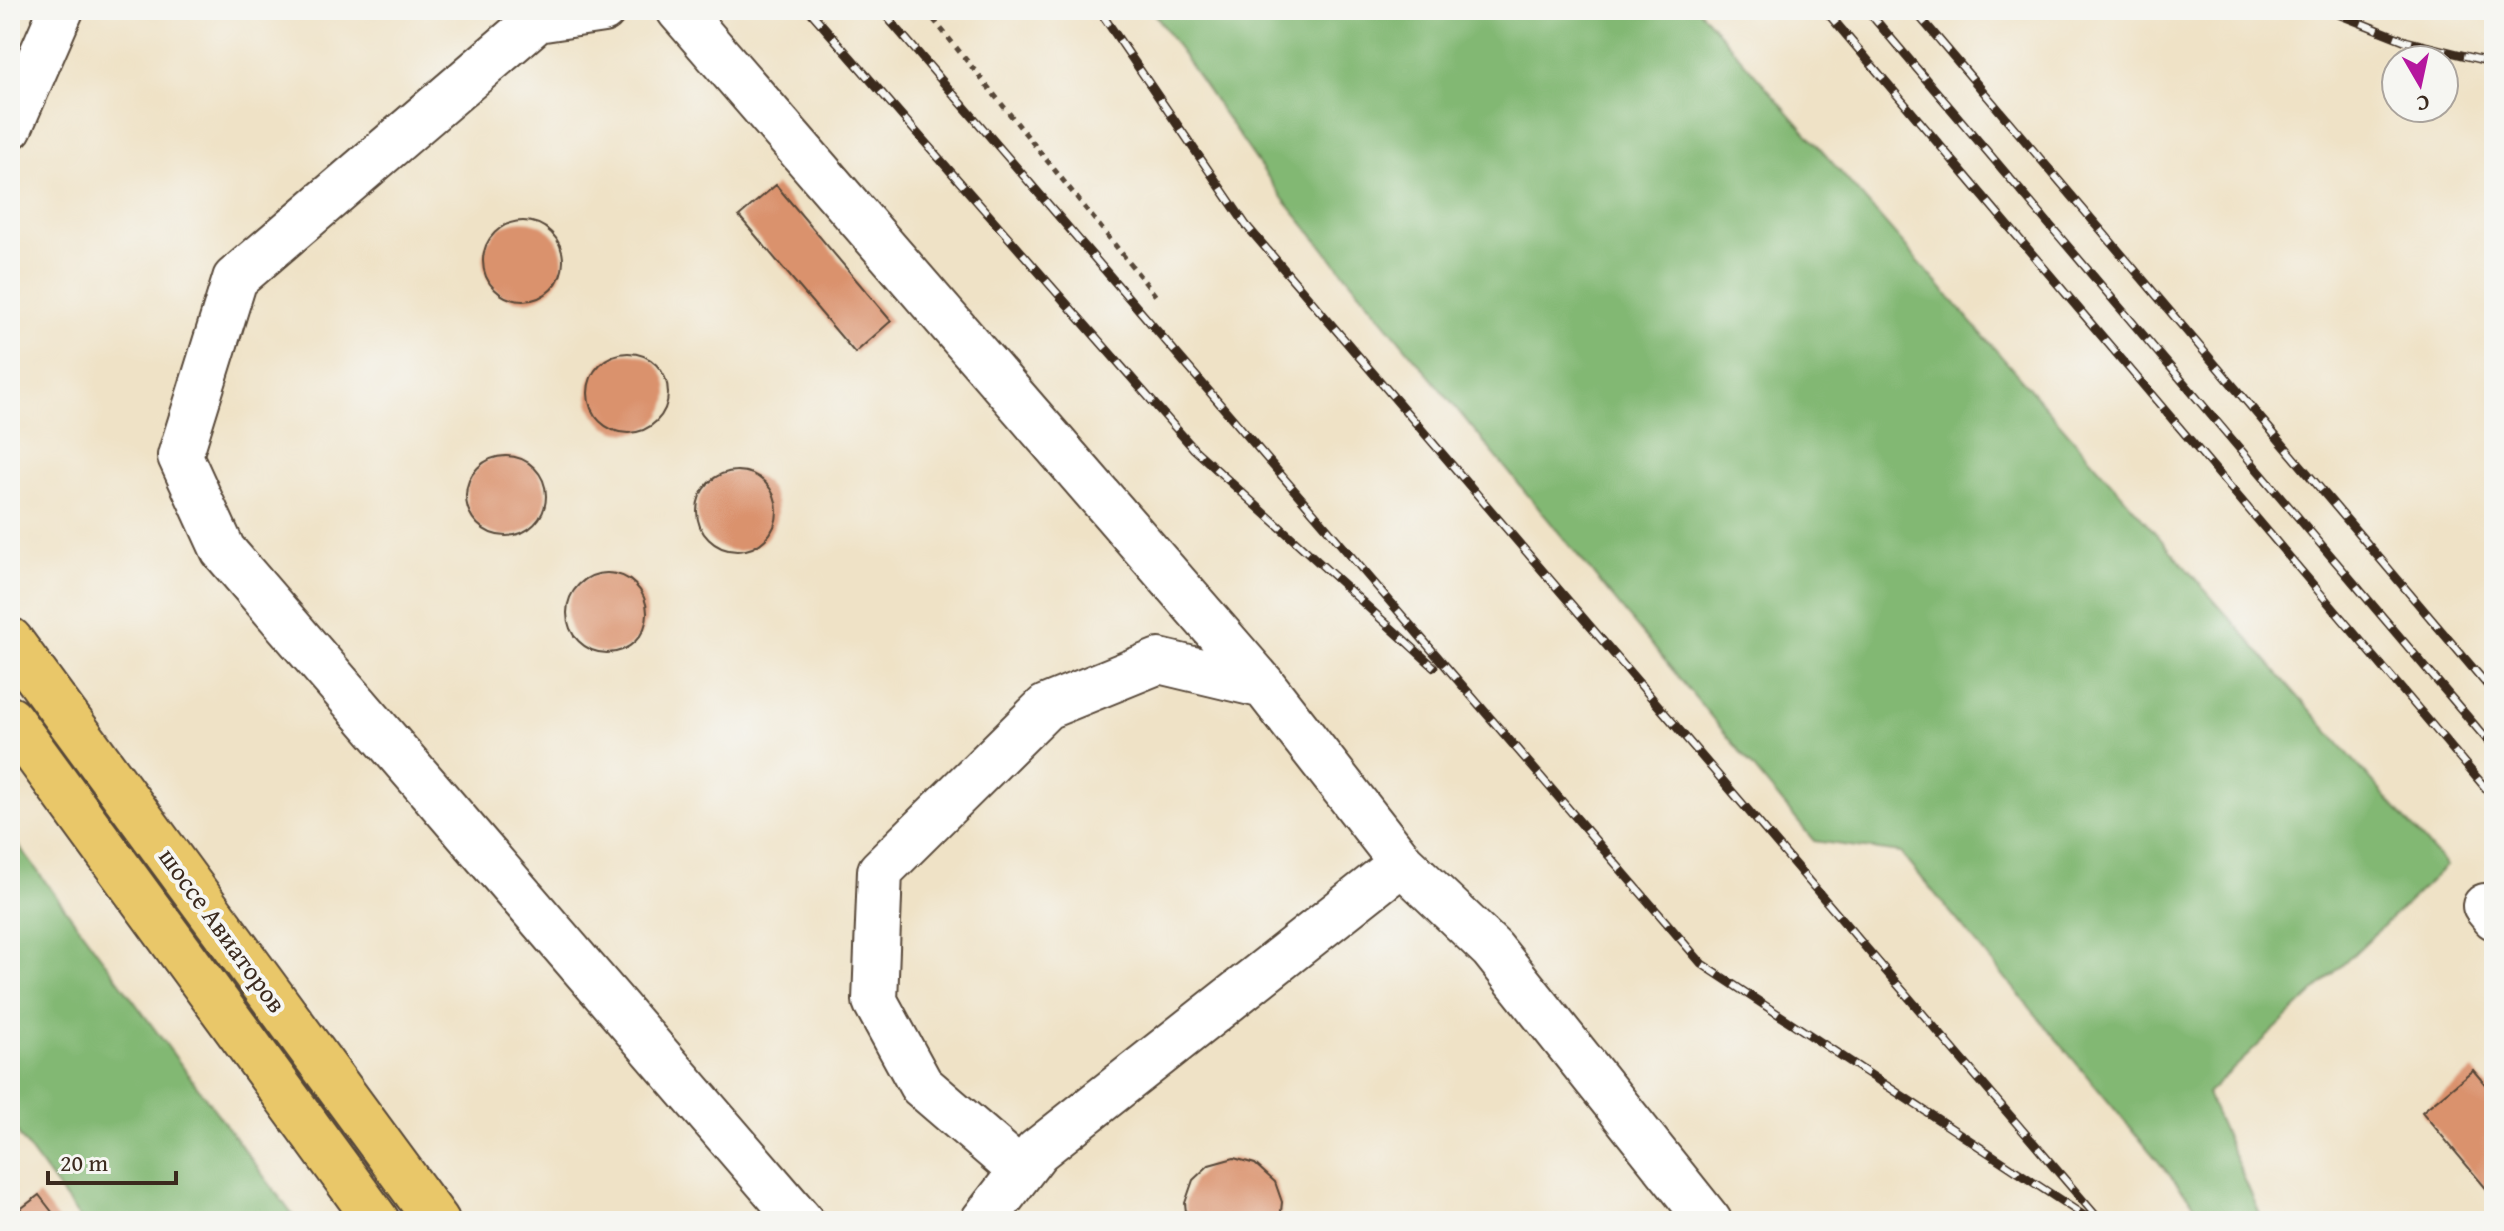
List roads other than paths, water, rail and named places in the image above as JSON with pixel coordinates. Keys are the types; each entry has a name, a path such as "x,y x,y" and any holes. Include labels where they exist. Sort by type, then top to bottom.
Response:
{"main road":[{"name":"шоссе Авиаторов","path":"10,640 437,1221"},
{"name":"шоссе Авиаторов","path":"10,719 377,1221"}],"lane":[{"path":"10,127 61,10"},
{"path":"603,10 537,20 235,279 180,456 223,550 801,1221"},
{"path":"679,10 1264,686 1402,863 1492,949 1709,1221"},
{"path":"1021,1171 921,1085 875,1001 880,871 1046,707 1159,661 1264,686"},
{"path":"986,1220 1037,1151 1402,863"}],"railway":[{"path":"809,10 1194,449 1434,667"},
{"path":"881,10 1702,964 2092,1221"},
{"path":"1099,10 1246,225 2097,1217"},
{"path":"1825,10 2494,798"},
{"path":"1867,10 2494,748"},
{"path":"1914,10 2494,693"},
{"path":"2328,10 2406,41 2494,63"}]}
